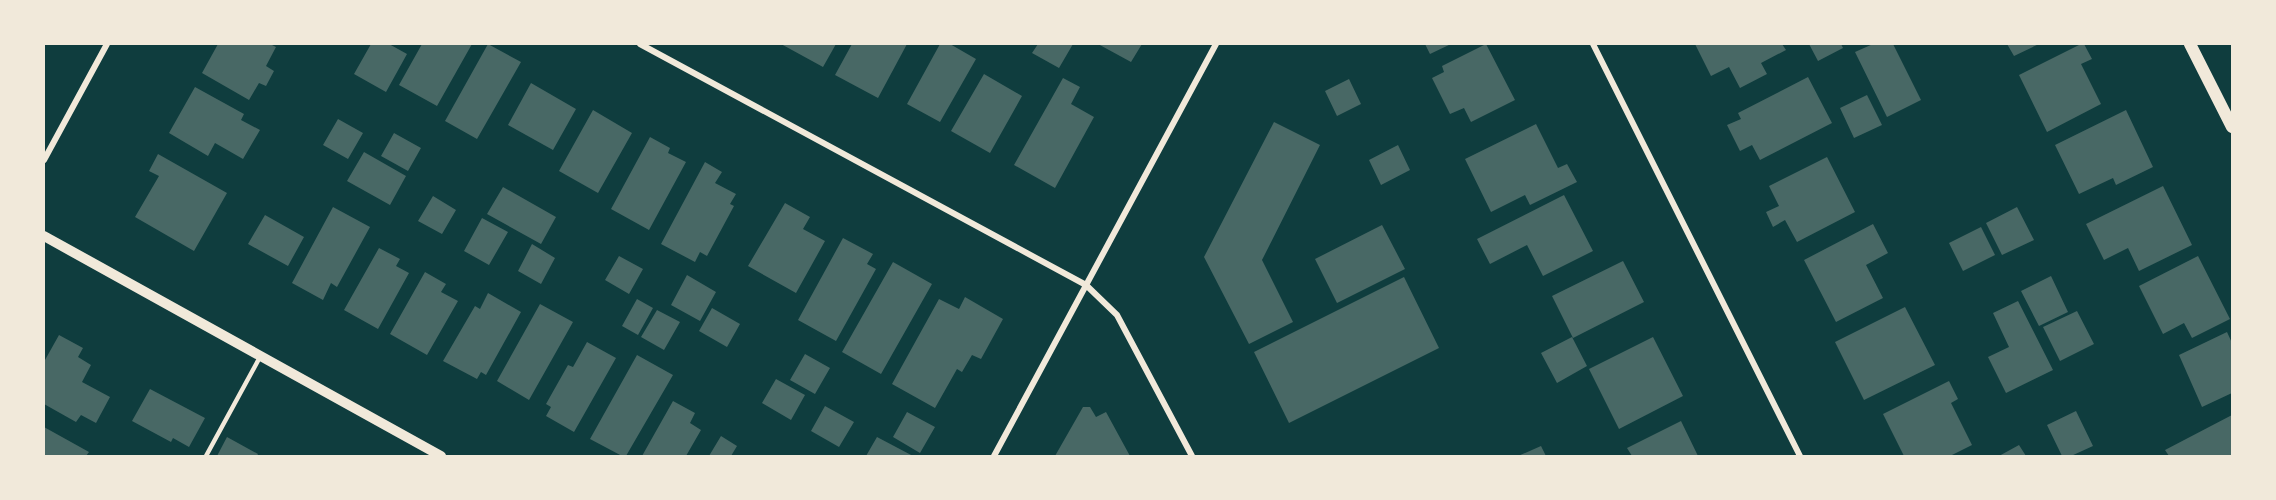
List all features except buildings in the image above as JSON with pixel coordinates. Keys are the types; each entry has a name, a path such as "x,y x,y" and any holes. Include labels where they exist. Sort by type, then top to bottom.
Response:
{"main road":[{"path":"2190,44 2232,127"}],"street":[{"path":"44,160 107,44"},
{"path":"640,44 1086,285 1117,315 1192,456"},
{"path":"994,456 1216,44"},
{"path":"1593,44 1800,456"},
{"path":"44,236 441,456"}],"lane":[{"path":"206,456 260,357"}]}
